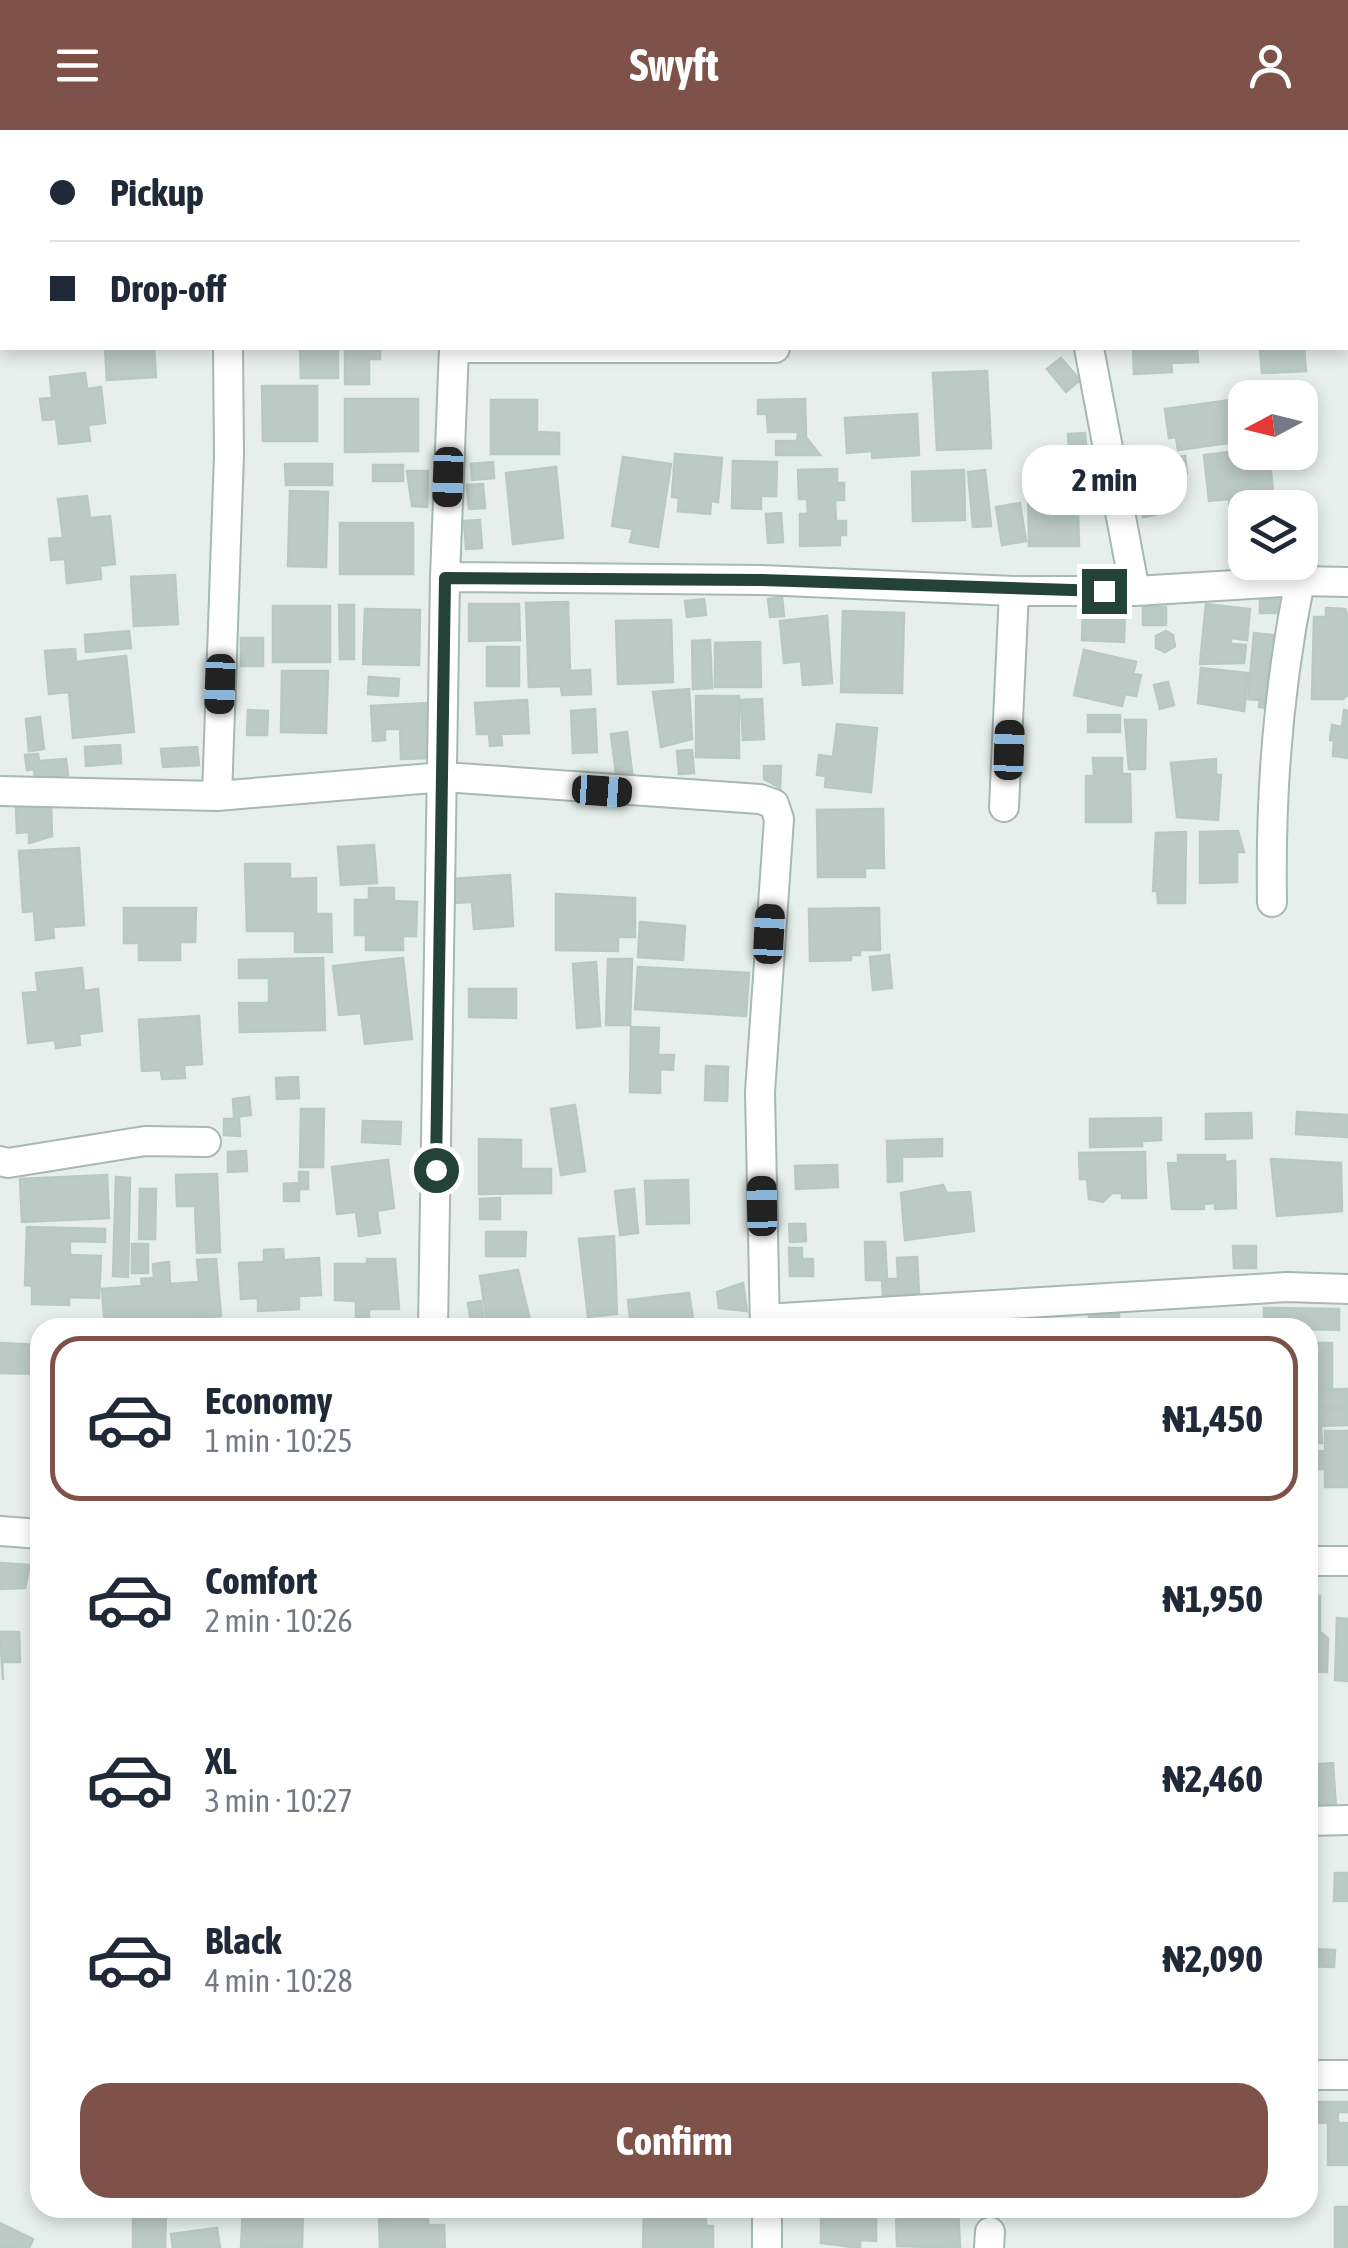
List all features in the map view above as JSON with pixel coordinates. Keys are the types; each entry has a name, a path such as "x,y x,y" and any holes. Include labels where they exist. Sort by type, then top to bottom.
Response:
{"street":[{"path":"217,796 229,455 228,350"},
{"path":"433,1318 445,578 454,350"},
{"path":"1089,350 1135,591"},
{"path":"445,578 761,580 1014,591 1135,591 1300,581 1348,582"},
{"path":"1272,902 1273,759 1286,647 1300,581"},
{"path":"1004,808 1014,591"},
{"path":"0,791 217,796 444,777 685,797 760,799 774,804 779,819 760,1092 765,1318"},
{"path":"0,1161 8,1163 145,1141 206,1142"},
{"path":"838,1318 1287,1287 1348,1289"},
{"path":"0,1531 30,1533"},
{"path":"1318,1561 1348,1561"},
{"path":"1318,1821 1348,1820"},
{"path":"1318,2075 1348,2075"},
{"path":"767,2218 767,2248"}],"building":[{"path":"105,350 154,350 156,377 107,380"},
{"path":"300,350 338,350 338,378 301,378"},
{"path":"345,350 380,350 380,359 369,359 369,384 345,384"},
{"path":"1133,350 1197,350 1198,362 1171,363 1172,372 1134,374"},
{"path":"1260,350 1304,350 1306,371 1262,373"},
{"path":"1061,358 1080,380 1066,392 1047,369"},
{"path":"987,371 991,448 937,450 933,373"},
{"path":"85,373 87,389 101,387 105,423 88,425 90,441 59,444 56,419 43,420 40,399 52,398 50,377"},
{"path":"262,386 317,386 317,441 263,441"},
{"path":"345,399 418,399 418,451 345,452"},
{"path":"805,399 806,437 820,455 776,455 776,441 797,441 798,432 768,432 767,414 758,414 758,400"},
{"path":"491,400 537,400 537,432 559,433 559,454 491,454"},
{"path":"1228,400 1228,443 1178,450 1176,437 1169,438 1165,409"},
{"path":"917,414 919,455 872,458 872,451 847,453 845,418"},
{"path":"1085,433 1087,457 1070,459 1068,434"},
{"path":"1228,452 1228,470 1271,470 1273,490 1228,490 1228,499 1209,501 1204,455"},
{"path":"675,454 722,458 718,502 711,501 710,514 678,511 679,498 672,497"},
{"path":"1185,456 1187,474 1156,478 1154,461"},
{"path":"623,457 671,464 658,547 630,542 633,529 612,526"},
{"path":"733,461 777,462 776,496 761,496 761,509 732,508"},
{"path":"493,462 494,478 472,480 471,464"},
{"path":"285,464 332,464 332,485 286,485"},
{"path":"373,465 403,465 403,481 373,481"},
{"path":"556,467 563,538 513,544 506,473"},
{"path":"837,469 837,483 844,483 844,500 835,500 836,521 846,521 846,535 840,535 840,545 800,546 800,514 808,514 807,499 799,499 798,470"},
{"path":"964,470 965,520 913,521 912,472"},
{"path":"985,470 991,526 973,527 968,472"},
{"path":"407,471 428,471 427,507 412,506"},
{"path":"1077,477 1079,546 1029,546 1028,478"},
{"path":"483,484 485,508 469,509 467,485"},
{"path":"290,491 328,492 326,567 288,566"},
{"path":"1155,494 1159,514 1143,517 1139,497"},
{"path":"87,496 90,518 110,516 115,564 100,566 101,579 67,583 65,559 51,560 49,539 63,538 58,499"},
{"path":"1020,503 1026,541 1002,545 996,507"},
{"path":"781,513 783,542 768,543 766,514"},
{"path":"480,520 482,548 466,549 464,521"},
{"path":"340,523 413,523 413,574 340,574"},
{"path":"175,575 178,624 134,626 131,577"},
{"path":"782,597 784,616 770,617 768,599"},
{"path":"704,599 706,615 687,617 685,601"},
{"path":"1260,599 1279,599 1279,613 1260,613"},
{"path":"568,602 570,671 590,670 591,694 562,695 561,686 529,687 526,603"},
{"path":"469,604 519,604 520,640 469,641"},
{"path":"1206,604 1250,609 1247,640 1231,638 1231,644 1246,645 1244,663 1200,664"},
{"path":"339,605 354,605 354,659 340,659"},
{"path":"273,606 330,606 330,662 273,662"},
{"path":"1143,607 1166,607 1166,625 1143,625"},
{"path":"1083,608 1125,610 1124,642 1082,640"},
{"path":"1326,608 1345,609 1348,617 1348,695 1343,699 1312,699 1314,617 1326,617"},
{"path":"365,609 420,610 419,665 363,664"},
{"path":"843,611 904,613 902,693 841,692"},
{"path":"827,616 832,683 803,685 801,661 784,663 780,621"},
{"path":"671,620 673,682 618,684 616,621"},
{"path":"129,631 131,648 86,652 85,635"},
{"path":"1166,631 1173,635 1175,646 1165,652 1156,648 1156,636"},
{"path":"1254,633 1273,635 1267,708 1259,707 1260,700 1248,699"},
{"path":"241,638 263,638 263,666 241,666"},
{"path":"710,640 712,688 693,689 692,641"},
{"path":"760,642 761,687 715,687 715,643"},
{"path":"487,647 519,647 519,686 487,686"},
{"path":"75,649 76,662 126,656 134,732 73,738 69,692 49,694 45,651"},
{"path":"1084,650 1136,662 1133,674 1141,675 1136,696 1125,694 1122,706 1074,695"},
{"path":"1201,668 1248,673 1244,711 1198,703"},
{"path":"282,671 328,671 326,733 281,732"},
{"path":"369,677 399,679 398,696 368,694"},
{"path":"1168,682 1174,705 1160,709 1154,685"},
{"path":"689,689 692,739 661,747 653,692"},
{"path":"696,696 739,696 739,758 696,757"},
{"path":"762,699 764,739 743,740 741,700"},
{"path":"527,700 529,733 501,734 502,745 490,746 489,734 477,734 475,703"},
{"path":"429,703 431,758 401,759 400,729 385,729 385,740 373,741 371,706"},
{"path":"595,709 597,752 573,753 571,711"},
{"path":"248,710 268,711 267,735 247,735"},
{"path":"1344,710 1348,711 1348,758 1333,756 1334,741 1330,740 1332,725 1342,727"},
{"path":"1088,715 1120,715 1120,732 1088,732"},
{"path":"40,717 44,749 29,751 26,719"},
{"path":"1125,720 1146,720 1145,769 1129,769"},
{"path":"837,724 877,728 871,792 825,787 826,776 817,775 819,755 833,757"},
{"path":"627,732 633,780 617,782 611,734"},
{"path":"120,745 121,763 86,766 85,747"},
{"path":"197,747 199,765 163,767 161,749"},
{"path":"692,750 694,773 679,774 677,751"},
{"path":"38,754 39,761 66,759 68,775 35,778 34,769 27,770 25,755"},
{"path":"1093,758 1122,758 1122,774 1130,774 1131,822 1086,822 1086,776 1094,776"},
{"path":"1216,759 1216,775 1221,775 1218,820 1177,817 1171,763"},
{"path":"764,766 781,766 780,788 764,779"},
{"path":"51,806 52,836 29,843 29,832 17,833 16,807"},
{"path":"883,809 884,868 865,868 865,877 818,877 817,810"},
{"path":"1238,831 1244,852 1237,852 1237,882 1200,883 1200,832"},
{"path":"1186,832 1185,903 1158,903 1157,891 1153,891 1156,833"},
{"path":"374,845 377,883 341,885 338,847"},
{"path":"79,848 84,925 53,927 54,938 36,940 34,911 23,912 19,851"},
{"path":"245,864 290,864 290,879 316,878 316,914 331,914 332,952 295,952 295,931 247,931"},
{"path":"510,875 513,926 474,929 472,902 454,903 452,879"},
{"path":"369,888 394,888 394,901 417,902 416,936 403,936 403,950 366,950 366,935 355,935 355,900 369,900"},
{"path":"556,894 635,898 635,937 618,937 618,951 556,950"},
{"path":"124,908 196,908 195,942 180,942 180,960 139,960 139,943 124,943"},
{"path":"879,908 880,950 860,950 860,955 851,955 851,960 810,961 809,909"},
{"path":"640,922 685,926 683,960 638,957"},
{"path":"889,955 892,988 873,990 870,957"},
{"path":"323,958 325,1030 240,1032 239,1003 269,1003 269,978 239,978 239,960"},
{"path":"403,958 412,1039 365,1044 361,1013 339,1015 333,966"},
{"path":"608,959 632,959 630,1025 606,1025"},
{"path":"596,962 600,1026 577,1028 573,964"},
{"path":"638,967 749,973 746,1016 635,1009"},
{"path":"82,968 84,991 98,989 102,1031 79,1034 80,1045 56,1048 55,1040 28,1043 23,993 38,992 36,973"},
{"path":"469,989 516,989 516,1018 469,1017"},
{"path":"199,1016 202,1064 184,1065 185,1078 162,1079 161,1070 142,1071 139,1020"},
{"path":"631,1027 659,1028 658,1055 674,1055 673,1070 660,1069 660,1093 630,1092"},
{"path":"706,1066 728,1067 727,1101 705,1100"},
{"path":"298,1077 299,1098 277,1099 276,1078"},
{"path":"249,1097 251,1115 234,1117 233,1099"},
{"path":"575,1105 585,1171 561,1175 551,1109"},
{"path":"301,1109 324,1109 323,1167 300,1167"},
{"path":"1297,1112 1348,1115 1348,1137 1296,1134"},
{"path":"1251,1113 1252,1138 1206,1139 1206,1114"},
{"path":"1161,1118 1161,1140 1142,1141 1142,1146 1090,1147 1090,1119"},
{"path":"224,1119 239,1119 240,1136 224,1135"},
{"path":"363,1121 401,1122 400,1144 362,1142"},
{"path":"479,1139 521,1140 521,1169 551,1169 551,1193 479,1194"},
{"path":"942,1139 942,1156 902,1157 902,1181 888,1182 887,1141"},
{"path":"246,1151 247,1171 228,1172 228,1152"},
{"path":"1145,1152 1146,1198 1122,1198 1122,1193 1112,1193 1103,1202 1089,1199 1087,1179 1080,1179 1079,1153"},
{"path":"1178,1155 1225,1155 1225,1162 1235,1161 1236,1208 1215,1209 1215,1203 1204,1204 1204,1209 1172,1209 1168,1163 1178,1163"},
{"path":"1271,1159 1341,1163 1342,1211 1277,1216"},
{"path":"388,1160 394,1208 377,1211 380,1233 359,1236 356,1212 337,1214 332,1167"},
{"path":"837,1165 838,1187 796,1189 795,1166"},
{"path":"299,1172 308,1172 308,1189 299,1189 299,1201 284,1201 284,1184 299,1183"},
{"path":"217,1174 220,1252 197,1253 195,1206 177,1206 176,1175"},
{"path":"107,1175 109,1218 22,1222 20,1179"},
{"path":"116,1177 130,1178 128,1277 113,1276"},
{"path":"688,1180 689,1223 647,1224 645,1181"},
{"path":"943,1185 947,1193 970,1192 974,1231 905,1240 901,1193"},
{"path":"140,1189 156,1189 155,1239 139,1239"},
{"path":"634,1189 638,1233 620,1235 615,1191"},
{"path":"500,1198 500,1219 480,1219 480,1199"},
{"path":"789,1224 805,1224 806,1241 790,1242"},
{"path":"27,1227 105,1229 105,1242 70,1241 70,1255 101,1256 99,1298 69,1297 69,1305 32,1304 32,1286 25,1285"},
{"path":"486,1232 526,1232 525,1256 486,1256"},
{"path":"614,1236 617,1314 588,1317 579,1239"},
{"path":"865,1242 885,1242 887,1279 898,1279 897,1258 917,1257 919,1293 883,1295 882,1280 866,1280"},
{"path":"132,1244 148,1244 148,1273 132,1273"},
{"path":"1233,1246 1256,1246 1256,1268 1234,1268"},
{"path":"789,1248 802,1248 802,1259 813,1259 813,1276 790,1276"},
{"path":"283,1249 284,1260 319,1258 321,1295 299,1296 299,1309 258,1311 258,1298 241,1299 239,1263 264,1262 264,1250"},
{"path":"216,1259 221,1316 104,1318 102,1289 142,1286 141,1279 154,1278 153,1264 169,1262 170,1284 199,1282 197,1260"},
{"path":"367,1259 395,1259 399,1309 369,1309 369,1318 356,1318 356,1301 335,1300 335,1264 367,1264"},
{"path":"518,1270 530,1318 486,1318 480,1276"},
{"path":"743,1283 747,1311 719,1308 717,1292"},
{"path":"689,1293 693,1318 630,1318 628,1300"},
{"path":"481,1301 484,1318 470,1318 468,1303"},
{"path":"1264,1308 1339,1309 1339,1330 1318,1329 1318,1318 1264,1318"},
{"path":"1089,1313 1119,1313 1119,1318 1089,1318"},
{"path":"0,1343 30,1344 30,1374 0,1373"},
{"path":"1318,1343 1332,1343 1332,1388 1318,1388"},
{"path":"1348,1389 1348,1407 1318,1407 1318,1390"},
{"path":"1348,1409 1348,1425 1321,1426 1322,1443 1318,1443 1318,1410"},
{"path":"1325,1431 1348,1431 1348,1487 1325,1487 1325,1469 1318,1469 1318,1452 1325,1451"},
{"path":"0,1563 30,1565 25,1588 0,1589"},
{"path":"1318,1596 1320,1632 1328,1638 1327,1672 1318,1672"},
{"path":"1337,1618 1348,1619 1348,1681 1335,1680"},
{"path":"0,1632 19,1632 20,1662 2,1662 3,1680"},
{"path":"1333,1763 1336,1808 1318,1809 1318,1764"},
{"path":"1335,1873 1348,1873 1348,1901 1334,1901"},
{"path":"1318,1949 1335,1950 1334,1967 1318,1966"},
{"path":"1318,2102 1348,2102 1347,2112 1338,2112 1338,2122 1318,2123"},
{"path":"1328,2123 1348,2123 1348,2165 1328,2165"},
{"path":"1335,2207 1348,2207 1348,2248 1335,2248"},
{"path":"133,2218 166,2218 165,2248 133,2248"},
{"path":"242,2218 303,2218 302,2247 241,2248"},
{"path":"428,2218 428,2225 444,2225 445,2248 380,2248 379,2219"},
{"path":"644,2218 706,2218 706,2226 713,2226 713,2248 643,2248"},
{"path":"821,2218 876,2218 876,2241 860,2240 860,2248 821,2243"},
{"path":"896,2218 958,2218 960,2248 897,2246"},
{"path":"0,2223 33,2239 29,2248 0,2247"},
{"path":"217,2228 220,2248 173,2248 171,2234"}],"route":[{"path":"436,1170 445,578 761,580 1104,591"}]}
